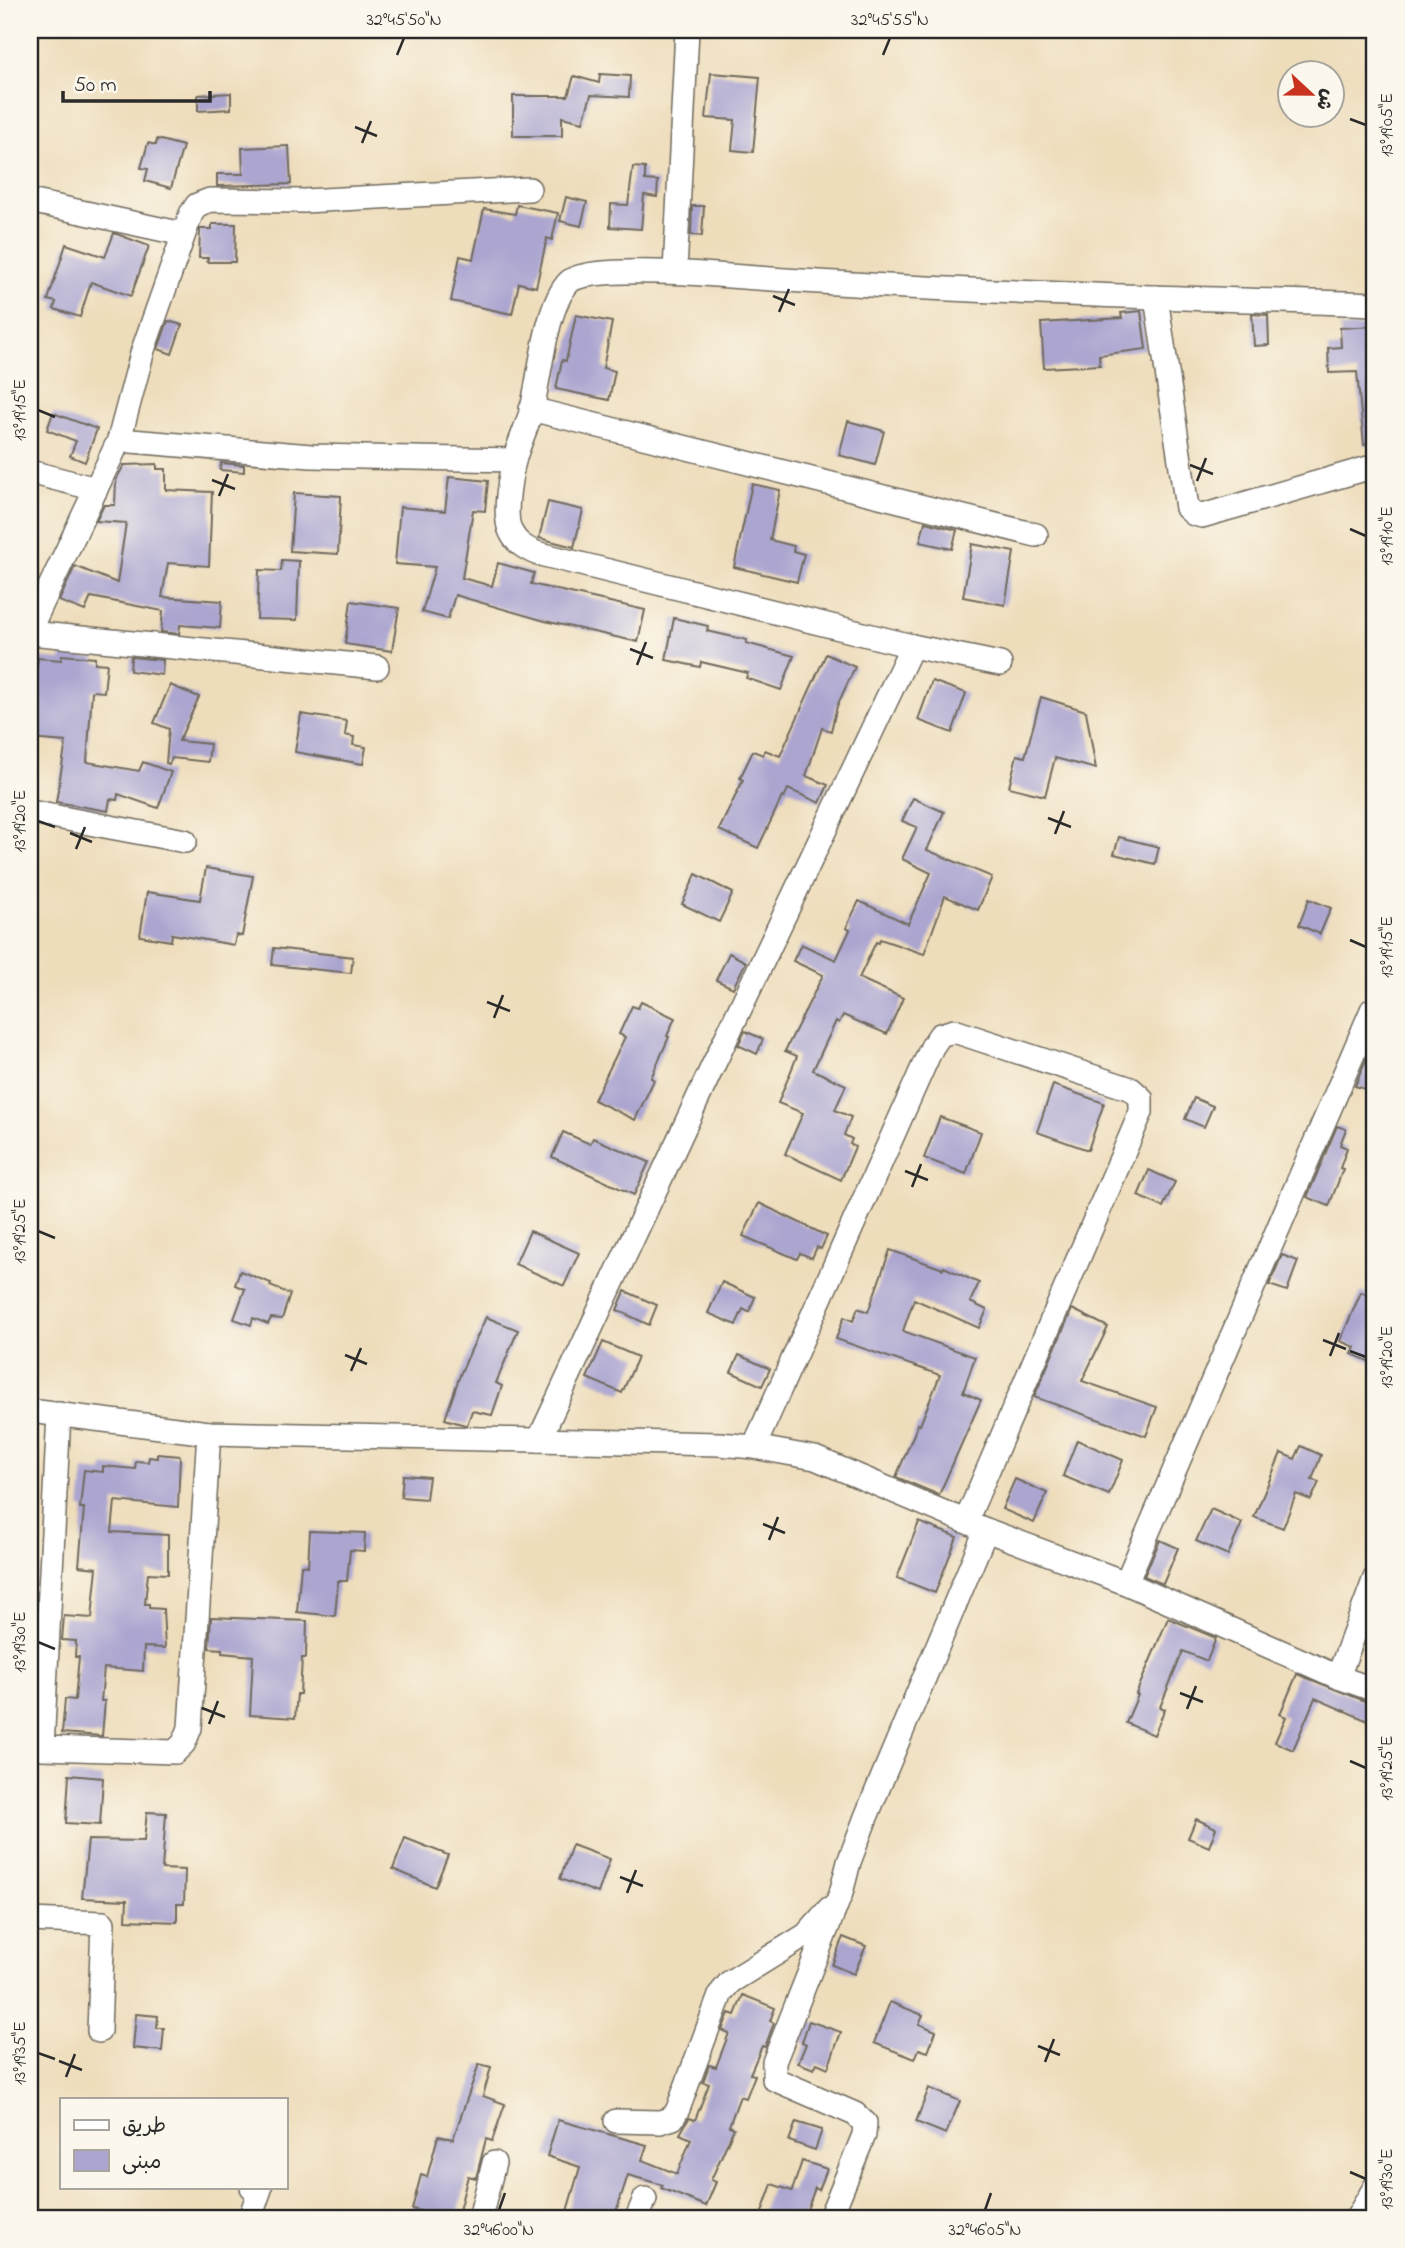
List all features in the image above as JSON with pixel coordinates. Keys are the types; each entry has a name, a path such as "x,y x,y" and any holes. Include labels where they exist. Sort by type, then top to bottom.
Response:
{"street":[{"path":"675,272 687,30"},
{"path":"377,667 30,631 119,440 143,350 183,234 197,205 210,200 304,201 529,189"},
{"path":"30,201 183,234"},
{"path":"1000,664 912,646 536,553 522,547 510,533 507,515 514,460 531,409 552,316 569,281 583,274 675,272 833,284 1375,304"},
{"path":"1156,297 1187,508 1194,514 1202,516 1375,466"},
{"path":"531,409 1036,535"},
{"path":"119,440 311,456 514,460"},
{"path":"30,472 96,489"},
{"path":"539,1440 912,646"},
{"path":"30,812 185,841"},
{"path":"1126,1583 1372,1010"},
{"path":"754,1447 940,1035 954,1031 1131,1089 1141,1098 1141,1112 976,1526 849,1862 841,1893 775,2062 774,2079 855,2114 865,2123 864,2135 830,2218"},
{"path":"30,1411 209,1433 719,1444 815,1458 976,1526 1126,1583 1338,1677 1375,1690"},
{"path":"59,1414 42,1748 175,1752 184,1743 190,1728 209,1433"},
{"path":"1338,1677 1375,1578"},
{"path":"616,2121 660,2122 673,2118 721,1993 730,1982 806,1935 841,1893"},
{"path":"30,1920 103,1923 99,2031"},
{"path":"480,2218 494,2163"},
{"path":"1357,2218 1375,2187"},
{"path":"250,2218 260,2189 256,2188"}],"building":[{"path":"711,73 760,77 753,152 732,150 735,120 706,118"},
{"path":"600,74 630,76 629,97 591,95 583,122 562,117 562,136 513,136 513,96 568,96 574,76 599,83"},
{"path":"231,93 231,109 198,111 198,95"},
{"path":"157,139 183,146 171,188 145,181 148,169 141,168 148,143 156,145"},
{"path":"289,146 291,184 217,186 217,174 243,174 242,148"},
{"path":"633,167 645,168 645,180 658,181 657,197 644,195 641,229 610,227 611,204 628,205"},
{"path":"566,197 587,202 581,226 560,221"},
{"path":"517,205 558,213 552,240 547,238 536,287 519,283 512,314 451,301 460,256 473,259 484,209 515,214"},
{"path":"692,206 704,206 702,236 691,235"},
{"path":"212,224 236,224 235,262 207,262 208,258 199,258 200,229 212,229"},
{"path":"114,233 149,246 131,296 91,282 80,317 54,309 56,302 48,300 66,244 105,257"},
{"path":"1141,311 1146,349 1099,355 1100,365 1044,368 1041,323 1122,318 1121,313"},
{"path":"1252,314 1268,315 1269,345 1254,346"},
{"path":"576,315 612,322 603,368 615,371 609,400 556,389 562,360 566,361"},
{"path":"168,321 182,325 172,354 158,349"},
{"path":"1375,326 1375,444 1364,445 1357,372 1329,373 1328,348 1341,347 1340,328"},
{"path":"53,413 97,429 85,462 70,456 76,441 47,430"},
{"path":"848,421 884,431 875,465 839,455"},
{"path":"221,463 244,465 244,472 220,470"},
{"path":"157,464 157,469 166,469 166,490 212,492 209,566 168,563 162,597 222,601 220,628 180,625 179,634 161,632 163,611 91,597 85,611 59,601 75,566 117,583 126,523 96,521 104,505 115,505 116,480 124,465"},
{"path":"449,477 488,481 485,511 473,510 462,578 492,586 498,563 534,573 531,584 645,610 638,642 545,621 455,595 448,619 422,612 435,567 395,564 400,507 445,511"},
{"path":"752,484 780,490 770,540 794,546 793,551 804,554 797,582 734,567"},
{"path":"294,493 341,496 338,554 290,551"},
{"path":"548,502 583,510 574,547 539,538"},
{"path":"925,522 957,530 952,549 920,542"},
{"path":"972,544 1014,552 1005,605 963,597"},
{"path":"282,560 299,561 297,620 257,619 259,570 281,571"},
{"path":"351,601 399,608 392,651 345,644"},
{"path":"674,618 708,626 707,631 747,640 746,643 794,656 781,690 746,678 748,673 701,662 700,667 666,660"},
{"path":"826,654 855,667 837,706 831,731 822,728 806,776 828,785 820,803 788,789 758,848 719,830 743,780 740,778 753,751 763,755 765,750 780,756"},
{"path":"62,655 95,658 95,663 107,664 104,692 92,691 87,762 139,771 143,762 171,772 158,808 118,794 117,800 110,799 108,811 56,802 66,742 30,739 30,673 36,673 38,658 61,660"},
{"path":"131,657 163,660 162,675 130,671"},
{"path":"932,681 966,693 952,733 918,720"},
{"path":"170,685 199,697 179,741 210,744 208,762 172,758 169,764 166,763 169,729 154,723"},
{"path":"1041,697 1086,711 1096,769 1055,758 1045,796 1009,787 1017,755 1025,757"},
{"path":"301,714 347,721 345,735 354,737 353,745 366,747 363,764 295,752"},
{"path":"913,798 944,812 927,850 992,877 978,910 945,896 924,954 880,939 879,943 876,942 859,978 903,998 887,1034 843,1015 839,1023 836,1021 813,1070 846,1085 835,1110 851,1117 844,1135 852,1139 850,1144 855,1147 841,1180 785,1154 803,1113 778,1103 797,1056 785,1051 823,975 793,961 801,944 836,960 850,930 846,928 859,901 908,924 931,873 902,859 917,827 902,821"},
{"path":"1119,837 1159,847 1155,864 1114,854"},
{"path":"206,868 253,876 242,936 236,935 234,945 172,934 171,941 140,936 147,892 200,900"},
{"path":"696,874 733,893 719,922 682,904"},
{"path":"1309,899 1331,908 1320,934 1299,925"},
{"path":"274,948 353,957 351,973 272,965"},
{"path":"729,953 746,962 733,988 716,980"},
{"path":"641,1002 675,1018 651,1078 654,1080 635,1120 594,1100 625,1037 619,1034 632,1006 638,1008"},
{"path":"745,1031 763,1039 757,1054 738,1045"},
{"path":"1375,1038 1375,1092 1355,1086"},
{"path":"1053,1085 1104,1103 1088,1150 1037,1132"},
{"path":"1194,1098 1213,1106 1204,1127 1185,1119"},
{"path":"940,1117 981,1132 966,1174 924,1158"},
{"path":"1337,1126 1346,1129 1340,1145 1347,1148 1340,1168 1343,1169 1329,1206 1307,1197"},
{"path":"563,1132 590,1144 593,1138 649,1162 634,1195 552,1157"},
{"path":"1149,1170 1175,1182 1163,1207 1138,1196"},
{"path":"759,1203 827,1236 821,1249 817,1247 812,1258 800,1253 797,1259 743,1236"},
{"path":"530,1231 579,1253 564,1286 515,1264"},
{"path":"890,1250 943,1269 944,1267 979,1283 970,1302 987,1310 979,1328 914,1299 903,1331 975,1357 963,1392 981,1400 939,1495 896,1477 940,1375 836,1339 844,1317 853,1321 858,1308 868,1312"},
{"path":"1282,1255 1298,1261 1287,1291 1269,1285"},
{"path":"240,1271 290,1294 282,1319 271,1318 268,1324 253,1318 251,1325 234,1319 245,1289 235,1285"},
{"path":"722,1282 755,1297 749,1312 743,1309 736,1325 708,1313"},
{"path":"625,1291 657,1305 649,1325 617,1310"},
{"path":"1361,1292 1375,1298 1375,1364 1352,1354 1355,1347 1340,1341"},
{"path":"1072,1309 1108,1327 1082,1381 1157,1407 1146,1436 1034,1397"},
{"path":"486,1317 518,1330 496,1383 502,1386 492,1415 472,1411 465,1425 445,1419 461,1372"},
{"path":"603,1342 638,1357 622,1393 587,1378"},
{"path":"739,1355 770,1369 762,1386 731,1372"},
{"path":"1077,1440 1123,1460 1109,1495 1063,1476"},
{"path":"1301,1446 1321,1455 1312,1480 1319,1482 1311,1500 1296,1494 1283,1528 1254,1517 1281,1453 1295,1459"},
{"path":"157,1454 180,1456 178,1507 115,1501 112,1532 168,1535 168,1574 148,1573 145,1604 149,1604 149,1608 163,1609 165,1648 144,1647 143,1671 104,1668 102,1736 62,1733 65,1699 75,1700 79,1657 75,1657 76,1641 62,1640 64,1616 92,1618 97,1568 79,1566 84,1470 103,1472 103,1466 135,1469 136,1461 148,1462 149,1457 157,1458"},
{"path":"403,1475 429,1477 426,1499 401,1497"},
{"path":"1015,1479 1047,1493 1034,1523 1002,1509"},
{"path":"1211,1509 1242,1523 1228,1555 1196,1541"},
{"path":"919,1522 957,1537 935,1593 897,1578"},
{"path":"310,1531 365,1533 364,1551 350,1550 347,1581 338,1581 335,1616 297,1612 301,1565 308,1566"},
{"path":"1160,1540 1178,1548 1163,1584 1144,1576"},
{"path":"211,1617 307,1621 306,1658 302,1658 300,1694 297,1694 295,1718 250,1715 253,1656 222,1653 222,1649 209,1648"},
{"path":"1168,1618 1216,1638 1207,1661 1183,1651 1160,1707 1165,1709 1154,1735 1126,1723"},
{"path":"1297,1674 1375,1705 1375,1724 1315,1698 1293,1750 1275,1742 1286,1717 1280,1714"},
{"path":"69,1775 103,1778 100,1825 66,1823"},
{"path":"147,1812 166,1813 162,1869 185,1870 184,1904 177,1904 177,1922 126,1920 127,1900 82,1898 88,1840 144,1841"},
{"path":"1196,1819 1216,1828 1209,1847 1188,1838"},
{"path":"405,1838 448,1855 435,1887 393,1869"},
{"path":"572,1845 610,1859 598,1893 560,1879"},
{"path":"843,1937 866,1946 854,1974 832,1965"},
{"path":"743,1995 775,2008 770,2021 774,2023 750,2074 755,2075 746,2098 740,2096 729,2126 734,2128 711,2180 716,2182 706,2206 661,2188 663,2185 628,2175 614,2218 565,2218 580,2167 547,2156 558,2120 647,2145 642,2160 677,2174 691,2139 680,2134 689,2118 695,2120 709,2084 703,2082 709,2065 716,2067 729,2033 722,2030 729,2013 735,2015"},
{"path":"890,2002 923,2015 919,2024 936,2031 928,2052 919,2049 915,2059 874,2043"},
{"path":"136,2014 158,2016 157,2028 164,2028 162,2051 133,2048"},
{"path":"809,2021 841,2032 828,2068 817,2063 814,2069 798,2063 806,2044 802,2042"},
{"path":"479,2064 491,2067 483,2096 505,2104 492,2141 486,2139 476,2178 468,2176 457,2218 412,2209 421,2175 427,2177 438,2136 453,2139"},
{"path":"929,2088 960,2101 946,2134 916,2122"},
{"path":"796,2122 822,2130 815,2150 789,2141"},
{"path":"802,2161 827,2169 819,2190 815,2188 804,2218 760,2218 772,2184 792,2191"}]}
